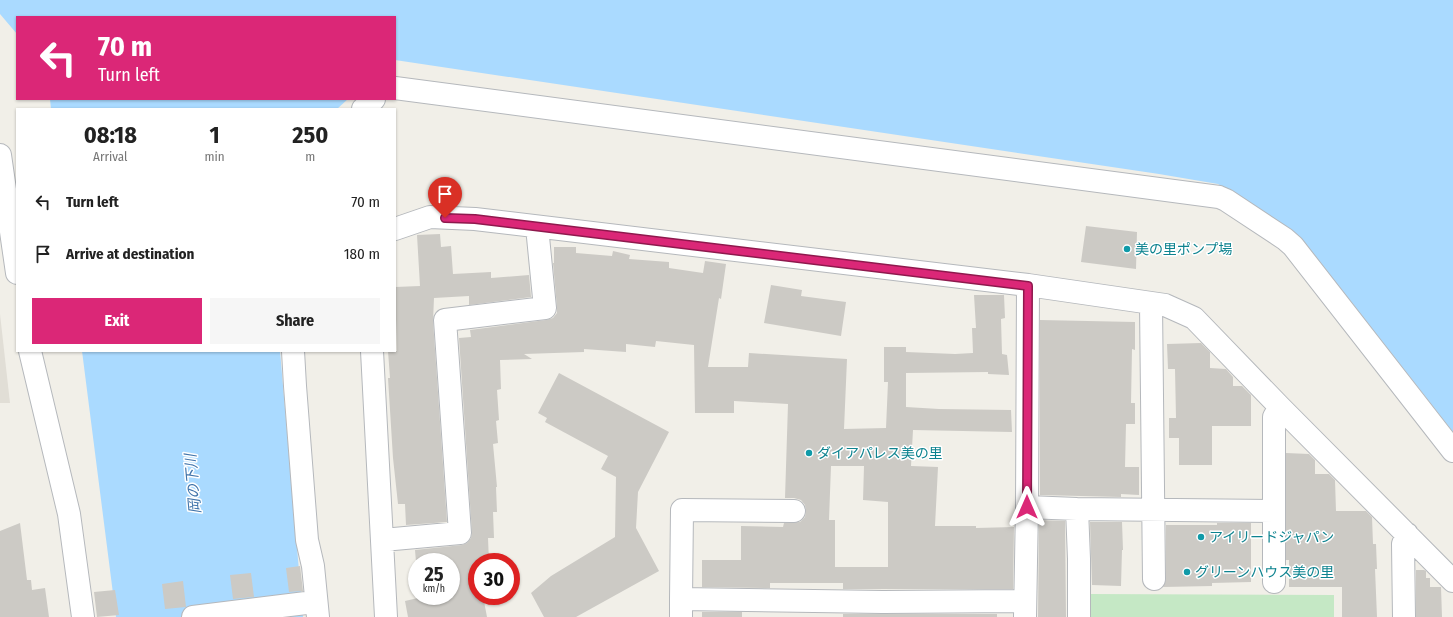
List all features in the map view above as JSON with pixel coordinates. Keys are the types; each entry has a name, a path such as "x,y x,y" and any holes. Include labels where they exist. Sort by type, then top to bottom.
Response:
{"street":[{"path":"396,88 1219,197 1226,200 1293,246 1453,451"},
{"path":"364,108 373,100"},
{"path":"0,155 16,266"},
{"path":"396,229 430,217 475,219 1028,286 1164,305 1194,318 1453,581"},
{"path":"383,540 460,533 445,320 545,308 537,227"},
{"path":"794,511 682,510 681,608 883,610 1025,609 1028,286"},
{"path":"1151,304 1154,579"},
{"path":"30,352 69,514 83,617"},
{"path":"193,617 312,610 313,566 306,540 294,386 293,352"},
{"path":"294,386 304,352"},
{"path":"372,352 386,617"},
{"path":"1274,582 1274,417 1280,407"},
{"path":"1027,507 1274,511"},
{"path":"1077,509 1079,617"},
{"path":"1404,617 1403,544 1407,534"}],"shaded area":[{"path":"0,314 10,403 0,403"}],"green space":[{"path":"1089,594 1334,595 1334,617 1089,617"}],"water":[{"path":"0,0 1453,0 1453,432 1302,239 1218,184 396,60 396,16 16,16 16,33 0,14"},
{"path":"50,100 347,100 338,108 51,108"},
{"name":"岡の下川","path":"82,352 280,352 303,617 116,617"}],"building":[{"name":"美の里ポンプ場","path":"1086,226 1137,232 1136,269 1081,262"},
{"path":"440,234 441,247 451,246 453,274 491,272 491,278 529,275 531,297 469,305 469,296 434,298 433,321 447,522 406,525 405,504 398,504 393,458 388,378 390,378 388,352 397,351 396,287 420,286 417,235"},
{"path":"554,247 576,247 576,253 612,256 613,251 630,255 629,259 669,262 669,268 703,273 705,261 726,264 708,367 748,367 749,353 847,359 844,429 886,428 888,382 884,382 884,347 906,347 906,352 955,354 973,353 972,328 976,328 974,295 1004,295 1005,318 1001,319 1002,354 1007,355 1009,375 988,374 988,372 906,373 906,407 1011,410 1012,432 913,430 911,466 938,467 935,526 976,526 976,528 1014,527 1013,589 843,589 843,583 770,583 770,588 702,587 702,560 741,560 741,526 783,527 784,523 800,522 805,517 805,505 801,500 785,498 788,404 734,401 734,413 695,413 694,345 656,341 655,347 626,344 626,352 584,349 584,352 524,354 532,359 500,360 501,389 497,390 499,420 496,421 498,443 493,444 497,487 497,512 493,512 494,538 488,538 489,553 468,553 468,605 485,605 487,617 408,617 405,601 408,600 408,605 460,605 460,553 415,553 415,550 462,545 467,543 471,538 472,533 459,338 471,337 470,330 553,318 557,313 557,307 553,263","holes":["831,466 864,466 863,500 888,502 888,567 835,567 835,520 829,520"]},
{"path":"771,285 802,290 801,296 846,302 841,336 764,323"},
{"path":"1040,320 1135,322 1135,350 1132,349 1131,403 1135,403 1135,424 1126,424 1125,467 1139,467 1139,495 1121,494 1121,497 1040,495"},
{"path":"1201,343 1210,352 1210,368 1226,369 1233,377 1233,386 1242,386 1251,395 1251,426 1212,426 1212,465 1179,465 1179,438 1169,438 1169,418 1176,418 1175,369 1168,369 1167,344"},
{"path":"559,373 669,432 638,492 636,528 659,571 576,617 544,617 531,593 551,576 615,537 616,477 601,469 608,456 545,422 547,418 538,413"},
{"path":"1286,453 1309,454 1315,460 1315,474 1329,474 1335,480 1336,511 1366,511 1372,517 1373,544 1376,544 1377,569 1375,569 1377,617 1342,617 1342,587 1289,587 1289,560 1286,560"},
{"path":"1039,520 1065,521 1066,617 1038,617"},
{"path":"1090,522 1122,522 1123,550 1121,586 1092,585"},
{"path":"20,523 27,580 31,580 32,590 45,588 49,617 0,617 0,531"},
{"path":"1217,523 1251,523 1251,582 1212,583 1212,586 1163,587 1166,579 1166,525 1217,525"},
{"path":"300,566 303,591 289,592 286,568"},
{"path":"1416,570 1426,571 1426,578 1430,578 1430,587 1441,587 1442,617 1416,617"},
{"path":"251,573 254,597 233,599 230,575"},
{"path":"183,581 186,607 165,609 162,584"},
{"path":"115,590 119,615 97,617 94,592"},
{"path":"702,612 742,612 742,617 702,617"},
{"path":"843,614 997,614 997,617 843,617"}],"place":[{"name":"美の里ポンプ場","path":"1127,249"},
{"name":"ダイアパレス美の里","path":"809,453"},
{"name":"アイリードジャパン","path":"1201,537"},
{"name":"グリーンハウス美の里","path":"1187,572"}],"route":[{"path":"445,218 475,219 1028,286 1027,507"}]}
